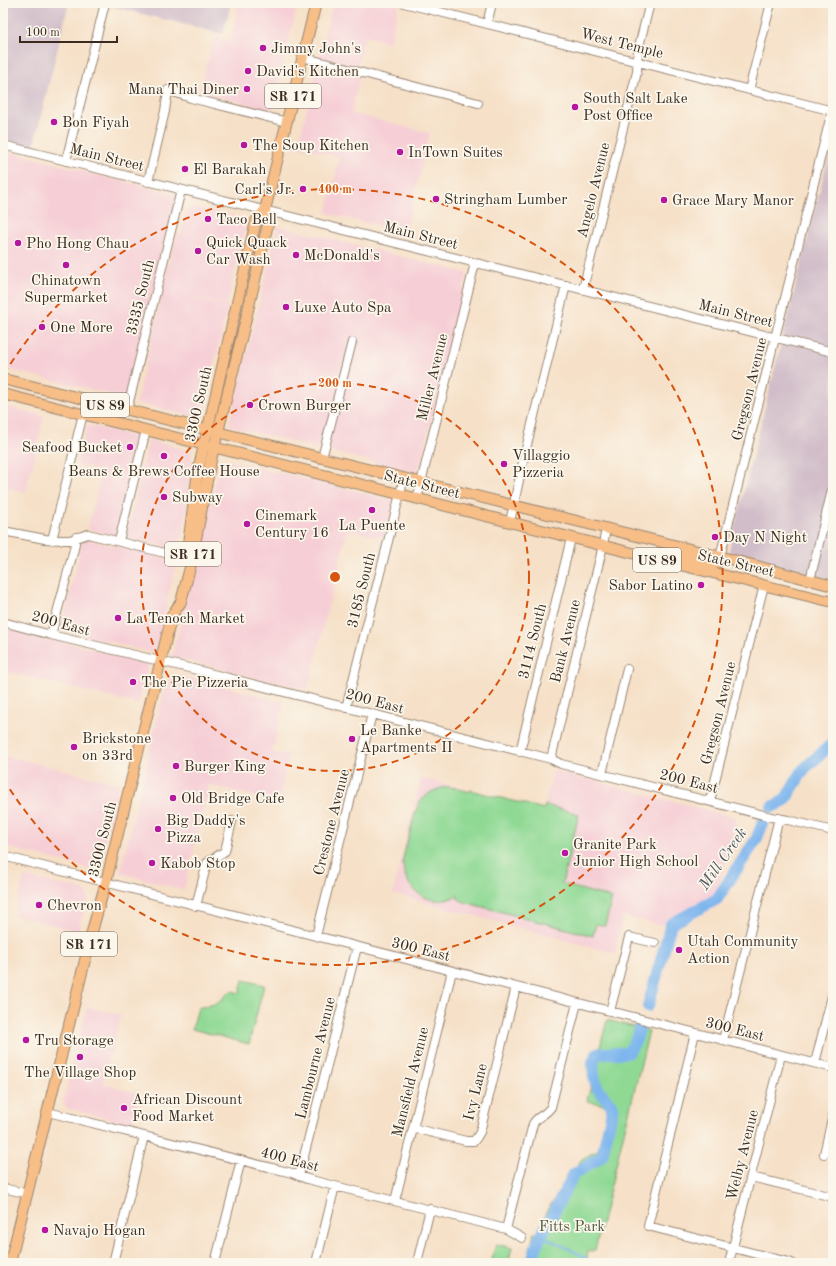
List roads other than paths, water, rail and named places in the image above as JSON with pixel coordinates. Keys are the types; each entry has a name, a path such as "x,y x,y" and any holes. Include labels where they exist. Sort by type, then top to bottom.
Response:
{"main road":[{"name":"3300 South","path":"177,609 176,602 186,558 198,471 207,430 256,221 265,210 316,3"},
{"name":"3300 South","path":"10,1263 172,615 181,602 192,560 207,476 268,224 265,210"},
{"name":"State Street","path":"3,379 833,586"},
{"name":"State Street","path":"3,394 602,546 833,602"},
{"path":"670,563 681,556 714,564 718,563 720,557"}],"street":[{"path":"66,161 105,3"},
{"name":"West Temple","path":"404,3 833,111"},
{"path":"486,24 492,3"},
{"name":"Angelo Avenue","path":"583,289 637,72 638,50 650,3"},
{"path":"749,90 771,3"},
{"path":"302,57 478,103"},
{"path":"148,182 165,111 168,90 191,98 287,122"},
{"name":"Gregson Avenue","path":"720,557 833,111"},
{"name":"Main Street","path":"3,146 833,352"},
{"name":"3335 South","path":"127,410 181,190"},
{"name":"Miller Avenue","path":"417,499 475,263"},
{"path":"510,522 524,457 566,285"},
{"path":"322,458 352,342"},
{"path":"52,540 83,414"},
{"path":"119,541 146,430"},
{"name":"3185 South","path":"346,708 404,478"},
{"path":"810,580 833,486"},
{"name":"Bank Avenue","path":"551,759 606,529"},
{"path":"3,531 52,540 70,540 88,534 186,558"},
{"path":"51,635 76,537"},
{"name":"3114 South","path":"520,752 571,538"},
{"name":"Gregson Avenue","path":"710,801 764,585"},
{"name":"200 East","path":"3,622 551,759 562,764 833,831"},
{"path":"602,774 627,669"},
{"name":"Crestone Avenue","path":"316,936 372,714"},
{"path":"724,1040 779,818"},
{"path":"196,906 207,863 225,851 232,821"},
{"name":"300 East","path":"3,856 833,1068"},
{"path":"610,1011 629,937 655,944"},
{"name":"Lambourne Avenue","path":"300,1176 357,946"},
{"name":"Mansfield Avenue","path":"395,1201 452,971"},
{"name":"Ivy Lane","path":"413,1128 466,1141 474,1141 477,1137 480,1132 516,987"},
{"path":"815,1063 833,992"},
{"path":"506,1229 533,1124 536,1119 548,1111 551,1107 577,1003"},
{"path":"695,1033 648,1226 792,1263"},
{"name":"Welby Avenue","path":"729,1263 781,1055"},
{"name":"400 East","path":"48,1112 241,1160 335,1186 506,1229 522,1238"},
{"path":"824,1154 833,1115"},
{"path":"113,1263 144,1136"},
{"path":"215,1263 241,1160"},
{"path":"751,1177 833,1197"},
{"path":"316,1263 335,1186"},
{"path":"3,1188 28,1194"},
{"path":"417,1263 430,1209"},
{"path":"3,1262 7,1263"}],"waterway":[{"name":"Mill Creek","path":"772,807 785,800 804,769 833,743"},
{"name":"Mill Creek","path":"648,1006 671,924 717,899 756,840 763,823"},
{"name":"Mill Creek","path":"532,1263 537,1244 574,1174 602,1156 613,1107 598,1089 594,1077 593,1062 597,1054 628,1053 636,1040 639,1029"},
{"path":"541,1235 581,1255 593,1263"}],"place":[{"name":"Jimmy John's","path":"263,48"},
{"name":"David's Kitchen","path":"248,71"},
{"name":"Mana Thai Diner","path":"247,89"},
{"name":"South Salt Lake Post Office","path":"575,107"},
{"name":"Bon Fiyah","path":"54,122"},
{"name":"The Soup Kitchen","path":"244,145"},
{"name":"InTown Suites","path":"400,152"},
{"name":"El Barakah","path":"185,169"},
{"name":"Carl's Jr.","path":"303,189"},
{"name":"Stringham Lumber","path":"436,199"},
{"name":"Grace Mary Manor","path":"664,200"},
{"name":"Taco Bell","path":"208,219"},
{"name":"Pho Hong Chau","path":"18,243"},
{"name":"Quick Quack Car Wash","path":"198,251"},
{"name":"McDonald's","path":"296,255"},
{"name":"Chinatown Supermarket","path":"66,265"},
{"name":"Luxe Auto Spa","path":"286,307"},
{"name":"One More","path":"42,327"},
{"name":"Crown Burger","path":"250,405"},
{"name":"Seafood Bucket","path":"130,447"},
{"name":"Beans & Brews Coffee House","path":"164,456"},
{"name":"Villaggio Pizzeria","path":"504,464"},
{"name":"Subway","path":"164,497"},
{"name":"La Puente","path":"372,510"},
{"name":"Cinemark Century 16","path":"247,524"},
{"name":"Day N Night","path":"715,537"},
{"name":"Sabor Latino","path":"701,585"},
{"name":"La Tenoch Market","path":"118,618"},
{"name":"The Pie Pizzeria","path":"133,682"},
{"name":"Le Banke Apartments II","path":"352,739"},
{"name":"Brickstone on 33rd","path":"74,747"},
{"name":"Burger King","path":"176,766"},
{"name":"Old Bridge Cafe","path":"173,798"},
{"name":"Big Daddy's Pizza","path":"158,829"},
{"name":"Granite Park Junior High School","path":"565,853"},
{"name":"Kabob Stop","path":"152,863"},
{"name":"Chevron","path":"39,905"},
{"name":"Utah Community Action","path":"679,950"},
{"name":"Tru Storage","path":"26,1040"},
{"name":"The Village Shop","path":"80,1057"},
{"name":"African Discount Food Market","path":"124,1108"},
{"name":"Navajo Hogan","path":"45,1230"}],"park label":[{"name":"Fitts Park","path":"572,1226"}]}
